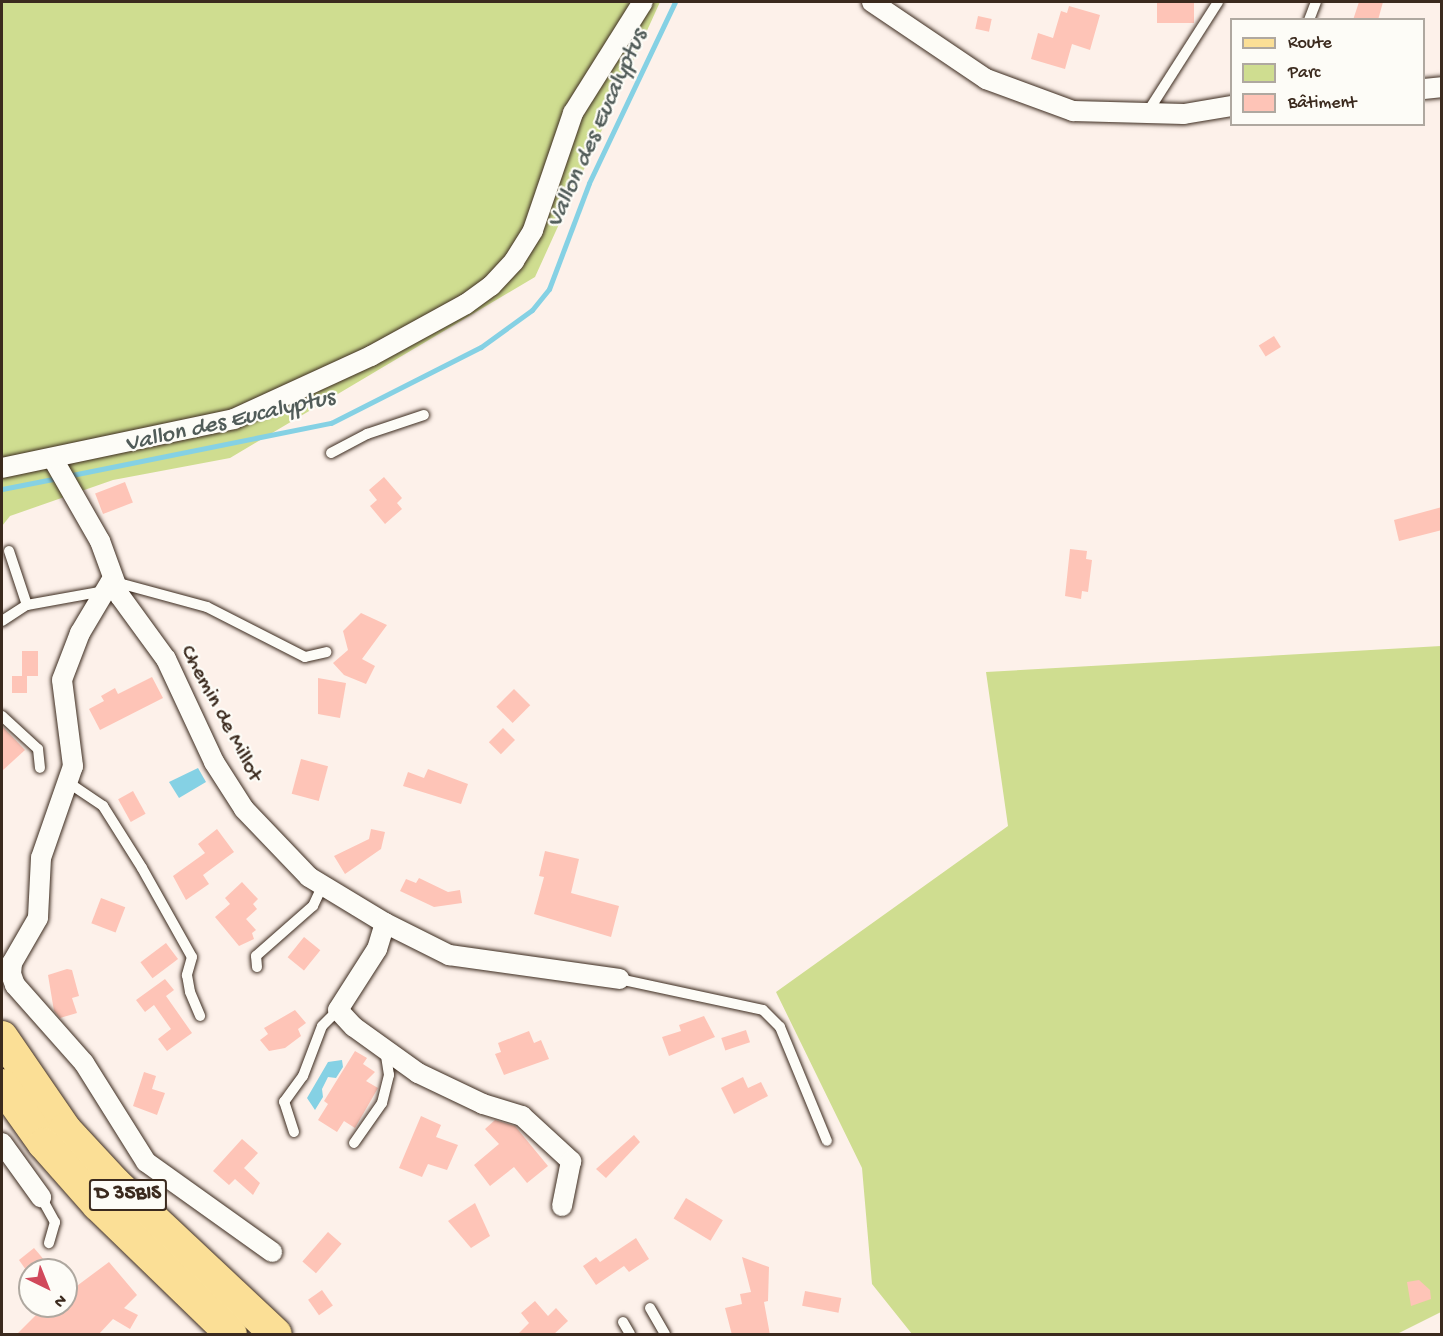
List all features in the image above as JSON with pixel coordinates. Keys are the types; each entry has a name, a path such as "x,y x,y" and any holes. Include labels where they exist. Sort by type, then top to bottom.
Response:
{"main road":[{"name":"D 35BIS","path":"2,1037 65,1129 116,1184 276,1335"},
{"name":"D 35BIS","path":"2,1085 44,1144 98,1204 231,1335"}],"street":[{"path":"2,468 56,465 234,419 371,356 466,304 491,286 514,261 533,230 573,113 643,2"},
{"path":"872,2 986,79 1073,111 1184,114 1230,106"},
{"path":"1425,89 1442,87"},
{"name":"Chemin de Millot","path":"56,465 100,541 113,571 108,586 166,659 214,762 244,809 274,844 323,885 385,923 449,955 620,979"},
{"path":"108,586 80,633 62,680 73,766 41,858 38,918 12,963 15,985 84,1063 107,1096 132,1146 146,1162 272,1252"},
{"path":"385,923 377,949 338,1010 418,1073 483,1104 522,1116 572,1161 562,1206"},
{"path":"2,1143 41,1197"}],"lane":[{"path":"1147,113 1218,2"},
{"path":"1310,18 1316,2"},
{"path":"331,453 366,434 424,415"},
{"path":"9,551 27,606"},
{"path":"2,621 27,606 108,586 207,607 305,657 326,652"},
{"path":"2,716 38,749 40,768"},
{"path":"66,781 103,806 142,868 192,957 188,975 190,992 200,1016"},
{"path":"258,966 256,956 313,906 323,885"},
{"path":"620,979 763,1010 780,1027 827,1141"},
{"path":"294,1132 284,1102 303,1076 322,1026 338,1010"},
{"path":"354,1143 382,1103 388,1075 385,1049"},
{"path":"41,1197 55,1222 49,1243"},
{"path":"651,1308 665,1335"},
{"path":"623,1322 630,1335"}],"green space":[{"path":"2,2 660,2 535,277 230,458 113,480 10,516 2,526"},
{"path":"1441,646 1441,1312 1397,1334 912,1334 872,1284 862,1168 776,992 1008,826 986,672"}],"water":[{"path":"198,768 206,782 179,798 169,782"},
{"path":"342,1060 343,1067 336,1078 328,1077 322,1089 323,1097 315,1110 307,1098 328,1062"}],"building":[{"path":"1157,2 1194,2 1194,23 1157,23"},
{"path":"1359,2 1383,2 1379,18 1354,18"},
{"path":"1069,6 1100,15 1090,50 1072,44 1065,69 1031,59 1038,33 1053,38 1061,11 1067,13"},
{"path":"978,16 992,19 989,32 975,29"},
{"path":"1274,336 1281,347 1266,357 1259,346"},
{"path":"384,477 402,498 397,503 402,509 385,524 370,506 377,500 369,490"},
{"path":"125,482 133,503 103,514 95,493"},
{"path":"1442,507 1442,530 1399,541 1394,520"},
{"path":"1070,549 1087,551 1086,559 1092,560 1088,592 1082,591 1081,599 1065,596"},
{"path":"361,613 387,625 362,659 375,666 366,684 344,675 333,663 348,650 343,631"},
{"path":"22,651 38,651 38,676 22,676"},
{"path":"12,676 27,676 27,693 12,693"},
{"path":"152,677 163,698 100,730 89,709 104,701 101,696 115,688 118,694"},
{"path":"318,678 346,683 340,718 318,714"},
{"path":"514,689 530,705 513,723 496,707"},
{"path":"2,726 25,750 2,771"},
{"path":"503,728 515,740 501,754 489,742"},
{"path":"301,759 328,766 319,801 292,794"},
{"path":"428,769 468,784 461,804 403,786 408,772 424,778"},
{"path":"133,791 146,814 131,822 118,799"},
{"path":"217,829 234,852 203,875 209,884 186,900 173,876 205,853 198,844"},
{"path":"371,829 385,832 381,849 345,874 334,856 369,839"},
{"path":"545,851 579,859 571,893 619,906 611,937 534,914 544,877 539,876"},
{"path":"419,878 448,892 460,890 462,903 434,907 400,891 406,879 416,883"},
{"path":"242,882 258,899 253,904 257,909 246,919 256,930 252,933 254,939 239,946 215,917 230,904 225,898"},
{"path":"101,898 125,907 116,933 91,923"},
{"path":"304,937 320,950 304,970 288,957"},
{"path":"166,943 178,959 152,978 140,962"},
{"path":"67,969 72,970 79,996 72,998 77,1013 60,1018 54,1011 48,975"},
{"path":"165,979 174,990 166,996 192,1033 167,1051 158,1039 171,1029 154,1005 145,1012 136,1000"},
{"path":"295,1010 306,1023 298,1029 301,1036 285,1048 269,1051 260,1040 268,1034 264,1028"},
{"path":"704,1016 715,1037 669,1056 662,1037 681,1031 679,1025"},
{"path":"746,1030 750,1042 725,1050 721,1038"},
{"path":"529,1031 534,1043 541,1040 549,1059 504,1075 495,1054 501,1052 498,1043"},
{"path":"355,1051 367,1058 363,1064 375,1072 366,1081 378,1088 355,1128 344,1121 337,1132 318,1120 328,1104 324,1101"},
{"path":"144,1072 156,1076 152,1089 165,1093 157,1115 133,1106"},
{"path":"743,1077 748,1088 761,1082 768,1096 734,1114 721,1088"},
{"path":"421,1116 441,1125 436,1137 458,1145 447,1170 428,1164 422,1177 399,1168"},
{"path":"495,1120 515,1126 548,1166 527,1183 514,1167 490,1186 474,1165 499,1144 485,1129"},
{"path":"634,1135 640,1142 606,1178 596,1169"},
{"path":"242,1139 258,1153 244,1168 260,1183 253,1195 235,1179 229,1185 213,1171"},
{"path":"686,1198 723,1220 710,1241 674,1219"},
{"path":"475,1203 490,1236 471,1248 448,1221"},
{"path":"328,1232 342,1244 316,1273 302,1261"},
{"path":"636,1238 649,1259 629,1272 624,1266 596,1285 583,1266 596,1257 600,1262"},
{"path":"34,1248 42,1258 22,1258"},
{"path":"742,1257 769,1267 768,1301 764,1302 770,1335 732,1335 725,1308 742,1304 740,1294 751,1292"},
{"path":"109,1262 137,1295 124,1308 138,1315 130,1329 113,1319 98,1335 16,1335 33,1318 78,1318 78,1285"},
{"path":"1419,1280 1430,1290 1431,1299 1411,1306 1407,1282"},
{"path":"322,1290 333,1306 319,1315 308,1300"},
{"path":"805,1291 841,1298 838,1313 802,1306"},
{"path":"535,1301 548,1316 556,1308 568,1321 553,1335 517,1335 529,1323 521,1313"}],"waterway":[{"name":"Vallon des Eucalyptus","path":"67,476 331,423 481,347 532,310 549,289 589,183 675,2"},
{"name":"Vallon des Eucalyptus","path":"2,489 58,478"}]}
